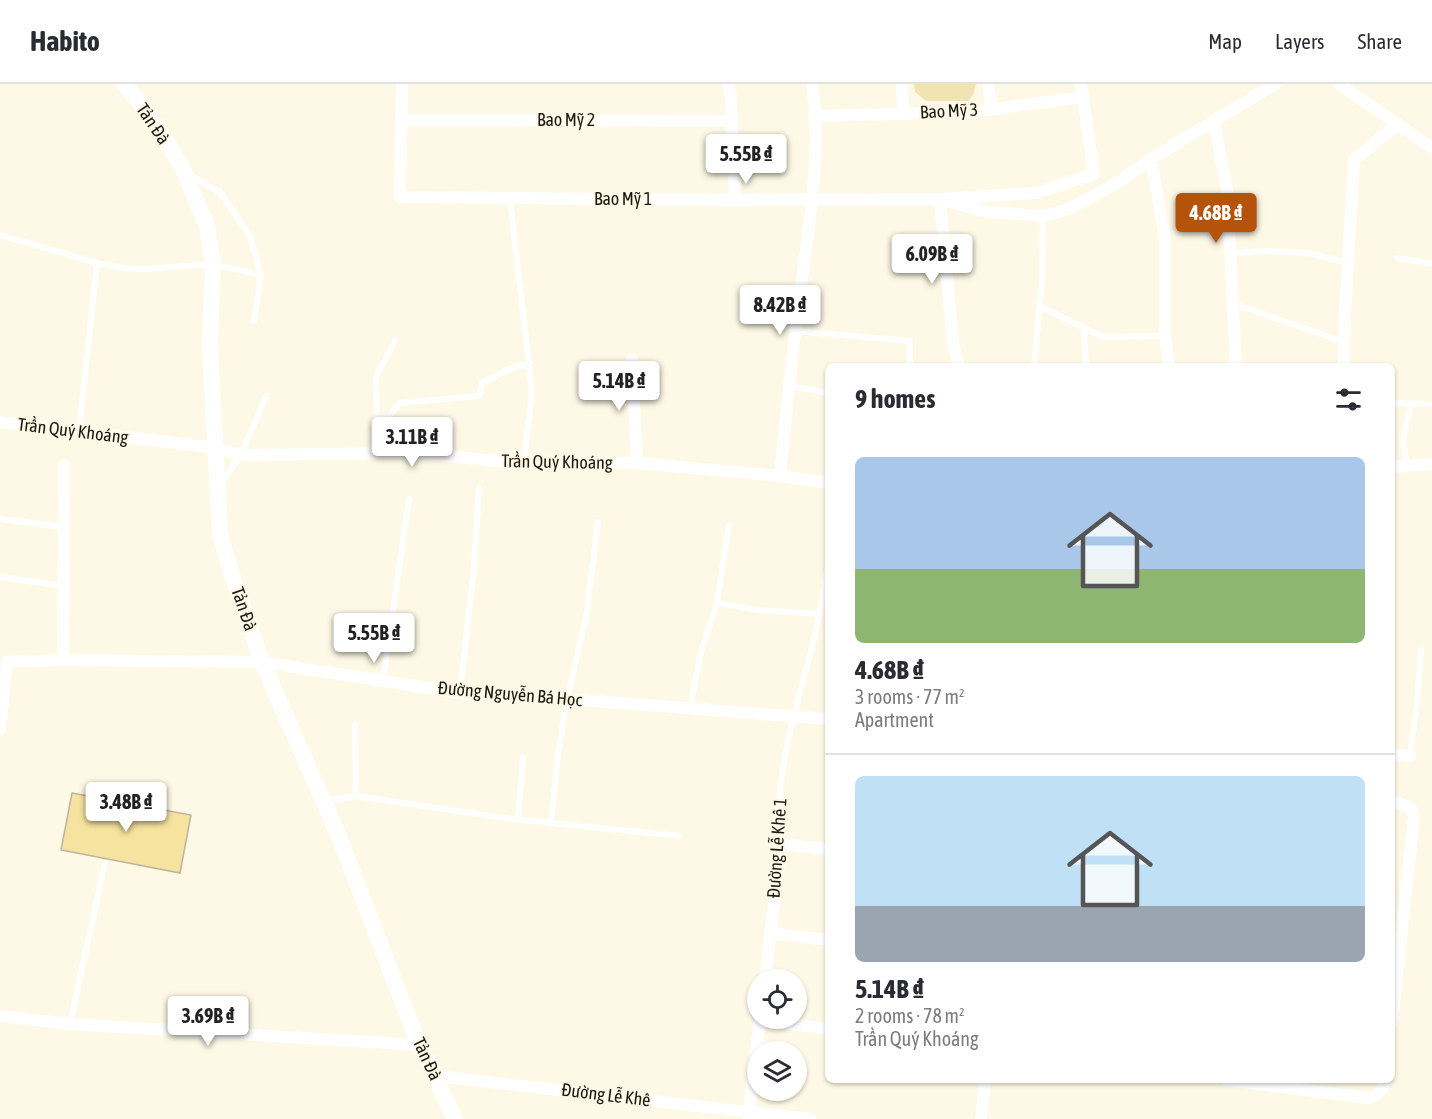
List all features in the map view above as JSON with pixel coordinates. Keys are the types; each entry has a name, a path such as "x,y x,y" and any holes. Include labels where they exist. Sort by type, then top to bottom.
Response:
{"main road":[{"name":"Tản Đà","path":"124,84 152,118 182,167 207,226 213,264 210,347 220,534 229,566 262,662 340,839 419,1045 437,1076 439,1086 455,1119"}],"street":[{"path":"401,120 402,84"},
{"path":"728,84 735,200"},
{"path":"780,476 812,200 814,116 812,84"},
{"path":"902,84 903,113"},
{"path":"988,84 992,109"},
{"path":"1081,84 1083,97"},
{"path":"958,363 952,331 940,199 987,212 1043,216 1069,209 1094,196 1275,84"},
{"path":"1339,84 1432,148"},
{"name":"Bao Mỹ 1","path":"401,120 400,197 940,199 1036,193 1094,174 1083,97"},
{"name":"Bao Mỹ 3","path":"814,116 992,109 1083,97"},
{"name":"Bao Mỹ 2","path":"401,120 732,121"},
{"path":"1214,120 1227,190 1236,363"},
{"path":"1344,363 1347,263 1354,160 1398,124"},
{"path":"1151,159 1165,238 1165,336 1169,363"},
{"path":"632,359 637,464"},
{"name":"Trần Quý Khoáng","path":"0,422 217,448 241,455 419,453 496,462 637,464 780,476 825,483"},
{"path":"1395,467 1432,464"},
{"path":"63,660 64,465"},
{"name":"Đường Nguyễn Bá Học","path":"0,729 4,661 63,660 262,662 459,693 825,719"},
{"path":"1395,754 1410,756"},
{"path":"1395,803 1412,809 1414,817 1398,913 1395,968"},
{"path":"781,844 825,849"},
{"name":"Đường Lễ Khê 1","path":"766,969 781,844"},
{"path":"770,933 825,940"},
{"path":"0,1016 70,1024 419,1045"},
{"path":"807,1026 825,1029"},
{"path":"749,1116 759,1029"},
{"name":"Đường Lễ Khê","path":"437,1076 749,1116 810,1119"},
{"path":"981,1119 985,1083"},
{"path":"1250,1083 1367,1098 1379,1093 1384,1083"}],"lane":[{"path":"182,167 193,178 220,192 250,236 261,274 254,321"},
{"path":"510,198 532,391 524,462"},
{"path":"1034,363 1040,306 1043,216"},
{"path":"0,235 97,263 124,268 146,269 213,264 261,274"},
{"path":"1231,253 1270,251 1309,253 1347,263"},
{"path":"1397,258 1432,264"},
{"path":"79,431 97,263"},
{"path":"1233,304 1344,342"},
{"path":"1040,306 1103,337 1165,336"},
{"path":"1084,327 1086,363"},
{"path":"795,331 910,341 910,363"},
{"path":"395,340 376,377 377,417 389,416 400,403 479,396 483,382 509,369 530,363"},
{"path":"789,386 825,392"},
{"path":"219,486 241,455 266,396"},
{"path":"1395,403 1432,404"},
{"path":"1407,467 1403,440 1411,404"},
{"path":"459,693 474,567 479,488"},
{"path":"383,681 409,499"},
{"path":"0,519 64,527"},
{"path":"551,823 558,755 567,699 586,617 598,522"},
{"path":"690,708 701,652 717,603 729,525"},
{"path":"0,577 63,586"},
{"name":"Đường Lễ Khê 1","path":"781,844 778,820 785,748 820,614 825,583"},
{"path":"717,603 757,610 820,614"},
{"path":"1410,756 1421,649"},
{"path":"355,725 356,796"},
{"path":"518,819 523,757"},
{"path":"323,801 356,796 518,819 679,836"},
{"path":"70,1024 105,863"}],"shaded area":[{"path":"914,84 976,84 973,95 968,101 926,101 915,92"}],"building":[{"path":"72,793 191,815 180,873 61,850"}]}
